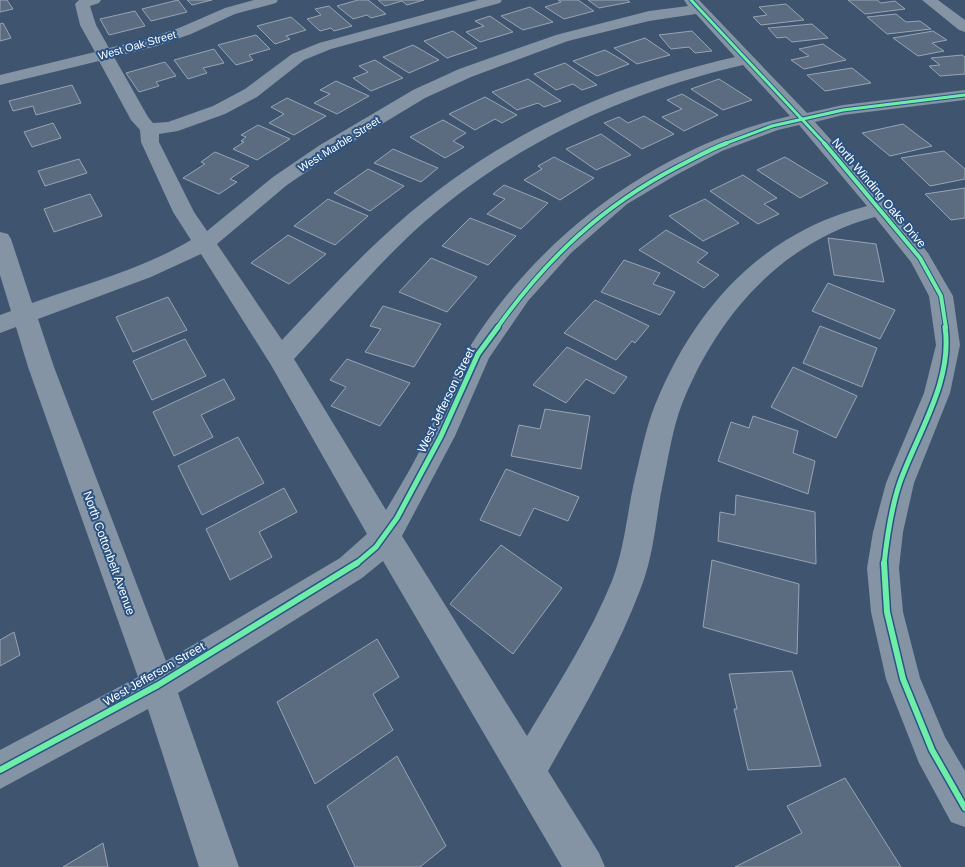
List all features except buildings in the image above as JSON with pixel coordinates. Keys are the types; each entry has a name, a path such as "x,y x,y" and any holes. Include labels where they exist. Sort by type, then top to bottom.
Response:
{"street":[{"name":"West Oak Street","path":"0,80 159,40 230,11 271,0"},
{"path":"149,129 171,127 219,110 251,93 298,57 325,46 495,0"},
{"path":"929,0 965,27"},
{"path":"85,1 88,25 140,120 149,129 150,142 184,212 280,358 585,867"},
{"name":"North Winding Oaks Drive","path":"695,4 803,118 881,210 920,258 941,296 948,345 937,393 900,483 888,532 883,568 886,612 903,679 932,750 965,808"},
{"name":"West Marble Street","path":"13,319 143,272 185,254 240,216 280,181 327,149 419,94 465,73 562,38 695,4"},
{"path":"280,358 382,251 416,219 468,176 505,152 537,133 600,103 669,78 747,59"},
{"name":"West Jefferson Street","path":"0,770 158,685 351,568 376,547 397,518 441,436 478,354 520,295 563,248 620,200 715,147 772,126 843,110 965,95"},
{"path":"527,771 584,674 626,585 637,551 649,479 668,406 696,347 727,303 762,268 785,250 843,219 881,210"},
{"name":"North Cottonbelt Avenue","path":"0,239 13,319 41,367 158,685 219,867"}],"cycle path":[{"path":"691,0 803,119 858,182 920,258 941,296 948,345 937,393 900,483 888,532 883,568 887,612 903,679 932,750 965,808"},
{"path":"0,770 158,685 351,568 376,547 397,518 441,436 478,354 520,295 563,248 620,200 715,147 772,126 843,110 965,95"}]}
